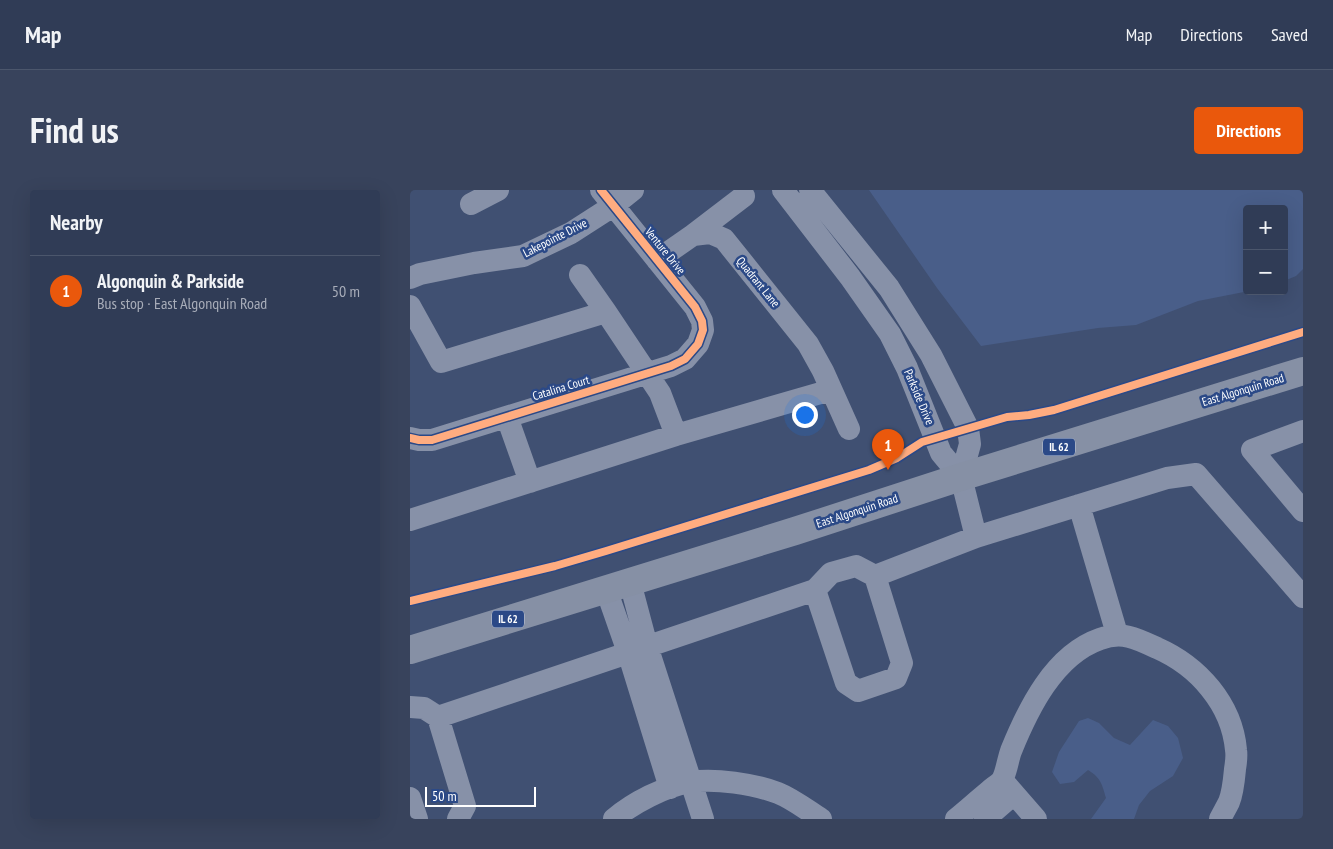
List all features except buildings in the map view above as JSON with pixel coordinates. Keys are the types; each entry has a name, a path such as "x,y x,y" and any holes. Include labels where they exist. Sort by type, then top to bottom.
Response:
{"main road":[{"name":"East Algonquin Road","path":"410,650 1303,371"}],"street":[{"path":"471,204 498,190"},
{"name":"Lakepointe Drive","path":"410,278 420,274 474,263 523,256 571,233 607,198 633,190"},
{"name":"Parkside Drive","path":"783,190 850,277 890,334 907,368 941,453 961,478"},
{"path":"810,190 889,288 931,355 968,428 970,444 961,478 976,537"},
{"path":"657,260 744,196"},
{"name":"Venture Drive","path":"607,198 695,306 702,321 702,330"},
{"name":"Quadrant Lane","path":"693,235 710,233 724,239 808,344 823,371 849,429"},
{"path":"580,275 660,393 676,435"},
{"path":"410,306 441,362 606,312"},
{"name":"Catalina Court","path":"410,438 432,440 671,366 685,358 698,344 702,330"},
{"path":"410,520 676,435 831,390"},
{"path":"507,417 530,482"},
{"path":"1303,431 1252,450 1303,511"},
{"path":"875,576 976,537 1167,478 1196,474 1303,597"},
{"path":"1079,506 1117,634"},
{"path":"438,717 815,590 831,573 856,566 875,576 902,663 896,678 858,691 846,683 815,590"},
{"path":"618,585 680,785 702,819"},
{"path":"986,819 1008,787 1009,756 1030,707 1054,673 1066,658 1080,649 1099,639 1117,634 1133,637 1172,654 1208,684 1225,710 1237,751 1234,786 1220,819"},
{"path":"410,707 424,708 438,717 465,806 458,819"},
{"path":"614,819 643,799 680,785 719,781 748,785 779,793 820,819"},
{"path":"956,819 1008,787"},
{"path":"1008,787 1036,819"},
{"path":"410,798 417,819"}],"water":[{"path":"869,190 1303,190 1303,269 1296,276 1288,279 1288,205 1243,205 1243,292 1198,301 1136,325 1098,328 981,346 937,288"},
{"path":"1088,718 1099,723 1114,738 1130,745 1153,720 1168,726 1178,738 1183,758 1173,776 1150,791 1139,805 1134,819 1091,819 1106,798 1098,779 1088,770 1074,782 1060,784 1052,772 1059,752 1079,721"}],"cycle path":[{"path":"410,438 432,440 671,366 685,359 698,344 703,330 702,321 695,307 601,190"},
{"path":"410,601 555,566 606,551 869,470 897,458 922,442 1007,417 1054,410 1303,332"}],"place":[{"name":"Algonquin & Parkside","path":"888,470"}]}
